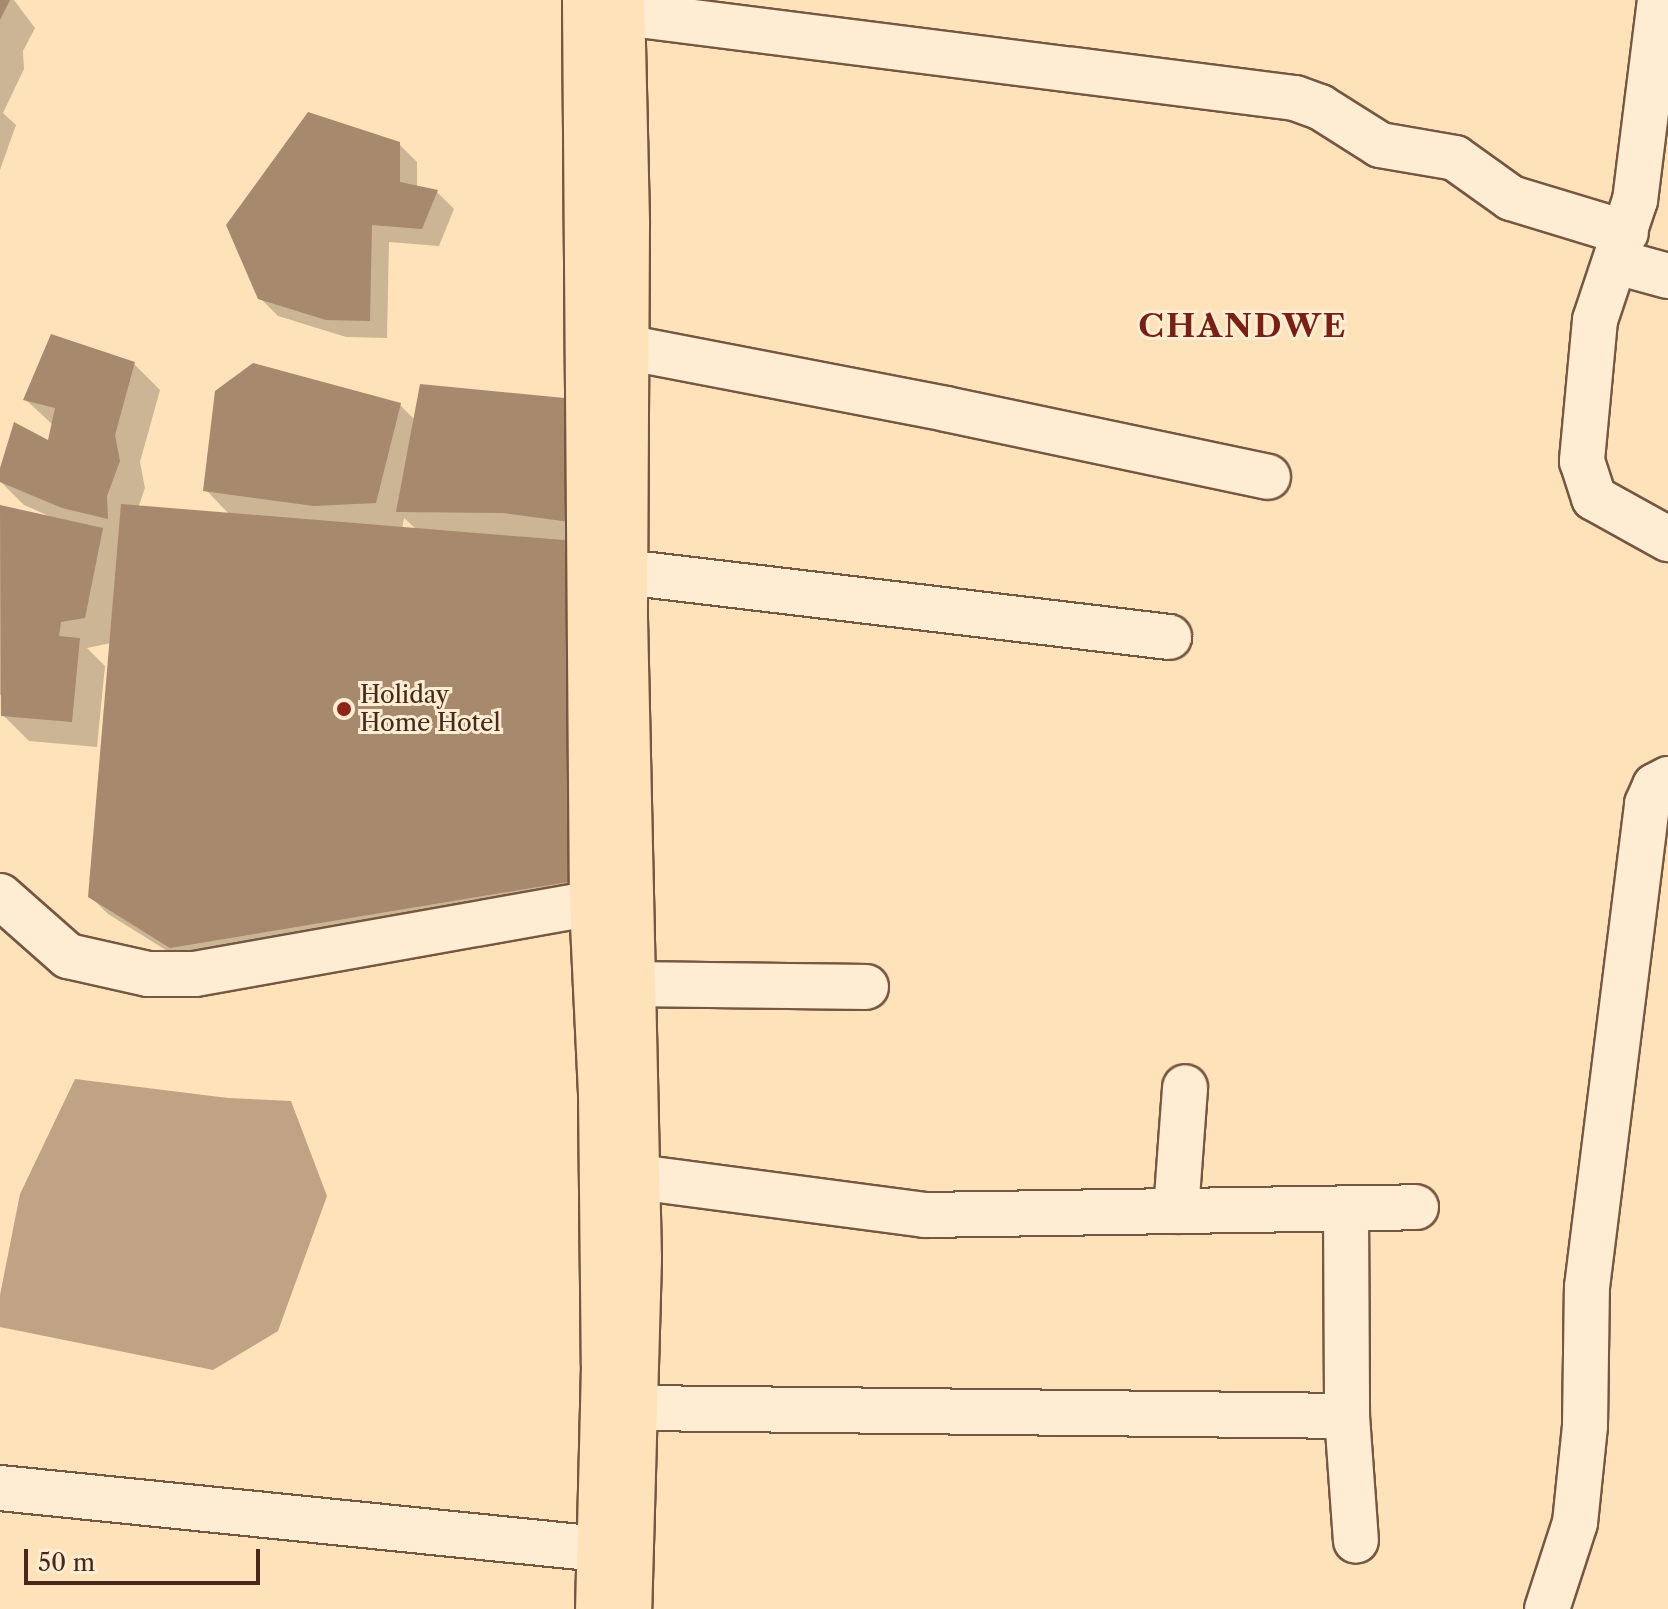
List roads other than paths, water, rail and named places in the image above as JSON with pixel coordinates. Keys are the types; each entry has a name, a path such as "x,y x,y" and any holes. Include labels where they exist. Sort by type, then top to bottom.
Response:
{"main road":[{"path":"598,1609 604,1381 601,1124 592,903 608,672 625,572 627,224 604,4"},
{"path":"604,4 589,166 608,672 632,984 637,1177 636,1408 629,1609"}],"street":[{"path":"1660,0 1635,200 1595,320 1582,461 1584,475 1594,498 1668,539"},
{"path":"604,4 1295,98 1320,107 1380,145 1455,158 1511,198 1621,247 1668,276"},
{"path":"625,347 946,409 1268,477"},
{"path":"625,572 1169,637"},
{"path":"1547,1609 1575,1523 1585,1426 1587,1287 1647,804 1655,786 1668,779"},
{"path":"0,896 68,956 148,974 195,974 592,903"},
{"path":"632,984 866,987"},
{"path":"1176,1211 1185,1087"},
{"path":"637,1177 924,1215 1416,1207"},
{"path":"1346,1208 1347,1416 1356,1541"},
{"path":"636,1408 1347,1416"},
{"path":"0,1488 599,1549"}],"place":[{"name":"Holiday Home Hotel","path":"344,709"}],"district":[{"name":"CHANDWE","path":"1243,326"}]}
